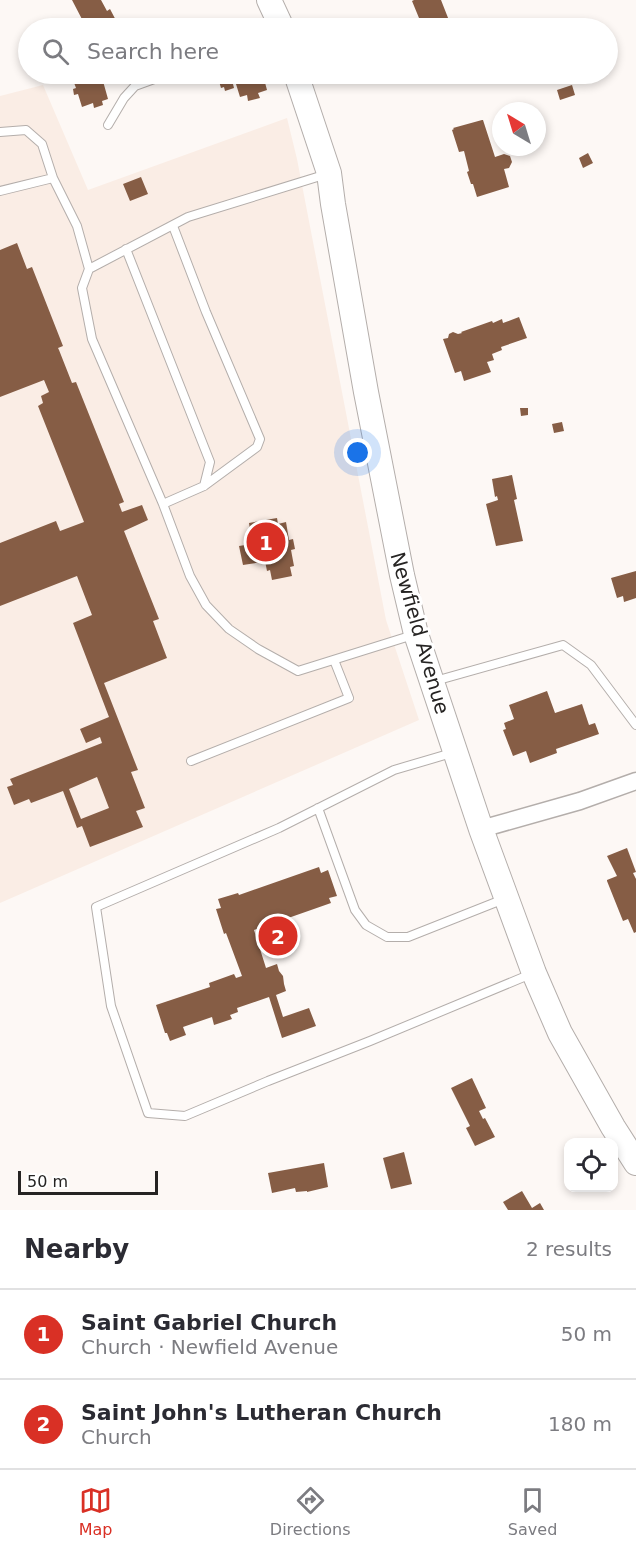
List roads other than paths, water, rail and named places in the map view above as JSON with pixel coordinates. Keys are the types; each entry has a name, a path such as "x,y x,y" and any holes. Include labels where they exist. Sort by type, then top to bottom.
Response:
{"main road":[{"path":"269,0 277,18"},
{"name":"Newfield Avenue","path":"299,84 329,173 366,392 416,634 481,829 534,973 560,1033 636,1163"}],"street":[{"path":"481,829 580,801 636,781"}],"lane":[{"path":"108,125 124,98 135,86 140,84"},
{"path":"0,132 26,130 42,144 53,178 77,226 89,270 82,288 92,339 163,504 190,576 206,605 229,629 258,649 298,671 416,634"},
{"path":"89,270 188,217 329,173"},
{"path":"0,191 53,178"},
{"path":"163,504 204,486 257,447 260,439 206,312 173,226"},
{"path":"126,249 210,462 204,486"},
{"path":"432,682 563,645 591,665 636,725"},
{"path":"191,761 349,698 334,660"},
{"path":"455,752 394,770 279,828 96,907 111,1006 148,1113 185,1116 268,1080 370,1041 534,973"},
{"path":"318,808 355,910 366,925 387,937 408,937 507,898"}],"place":[{"name":"Saint Gabriel Church","path":"266,542"},
{"name":"Saint John's Lutheran Church","path":"278,936"}]}
